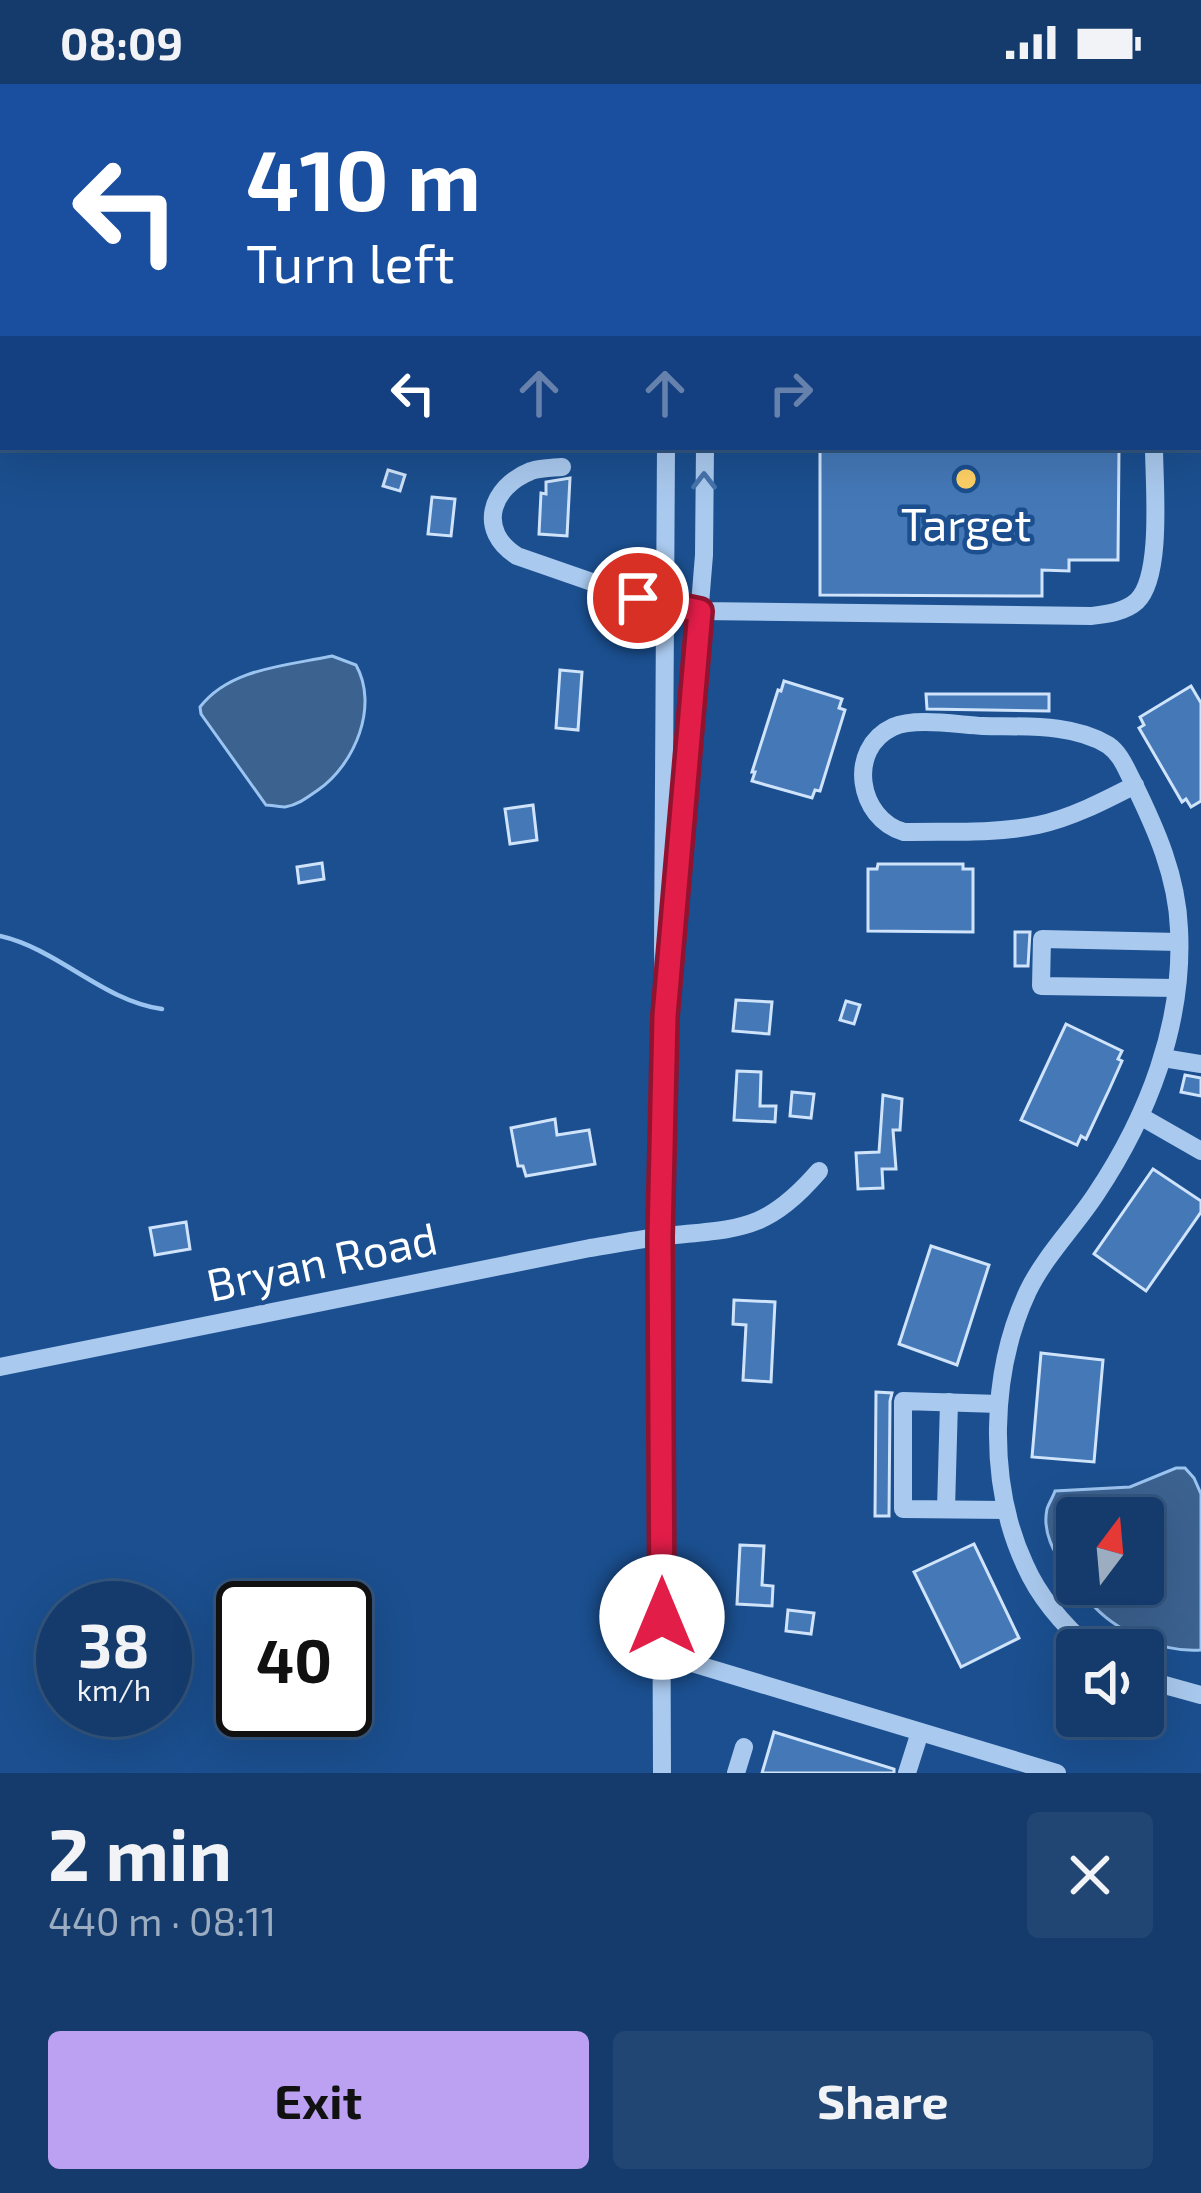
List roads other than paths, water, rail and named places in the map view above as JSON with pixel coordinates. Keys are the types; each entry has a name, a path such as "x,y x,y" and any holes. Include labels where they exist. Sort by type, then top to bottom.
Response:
{"street":[{"path":"662,1773 660,1237 666,450"},
{"path":"665,1016 704,555 704,450"},
{"path":"562,467 536,469 517,478 498,498 494,534 502,547 540,566 638,598 700,611 1091,616 1137,602 1151,575 1154,450"},
{"path":"1069,1629 1024,1565 1006,1510 999,1404 1018,1315 1030,1287 1102,1184 1140,1116 1163,1058 1179,942 1166,854 1135,785 1114,749 1086,735 1044,728 908,723 884,733 872,745 862,778 874,812 904,832 1041,825 1135,785"},
{"path":"1176,988 1041,986 1042,939 1179,942"},
{"path":"1163,1058 1201,1064"},
{"path":"1140,1116 1201,1151"},
{"name":"Bryan Road","path":"0,1367 477,1270 660,1237 739,1229 796,1198 820,1172"},
{"path":"999,1404 903,1401 903,1509 1006,1510"},
{"path":"946,1509 950,1402"},
{"path":"662,1654 1057,1773"},
{"path":"1164,1685 1201,1695"},
{"path":"907,1773 920,1732"},
{"path":"736,1773 744,1747"}],"waterway":[{"path":"0,936 41,952 120,996 162,1009"}],"place":[{"name":"Target","path":"966,479"}]}
